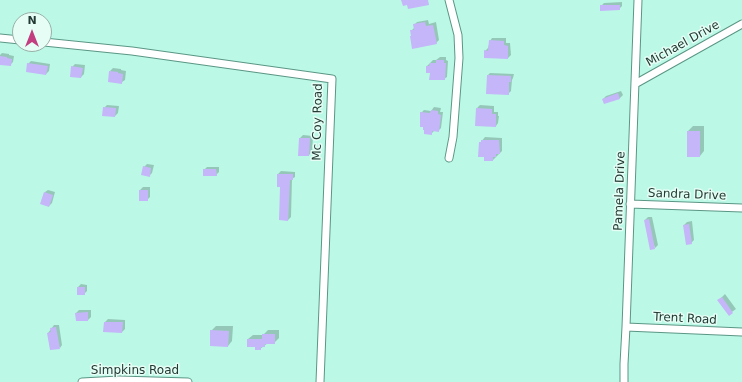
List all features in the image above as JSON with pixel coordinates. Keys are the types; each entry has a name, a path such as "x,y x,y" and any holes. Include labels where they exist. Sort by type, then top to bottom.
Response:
{"street":[{"path":"449,0 458,35 459,58 453,137 449,158"},
{"name":"Pamela Drive","path":"624,382 638,0"},
{"name":"Michael Drive","path":"635,84 742,24"},
{"path":"0,38 12,39"},
{"name":"Mc Coy Road","path":"52,43 132,51 332,79 320,382"},
{"name":"Sandra Drive","path":"630,204 742,208"},
{"name":"Trent Road","path":"626,327 742,332"},
{"name":"Simpkins Road","path":"82,382 119,380 188,382"}],"building":[{"path":"401,0 428,0 429,5 408,9 407,5 403,6"},
{"path":"600,5 620,5 620,10 600,11"},
{"path":"425,22 426,26 433,25 437,44 412,49 410,30 414,30 413,24"},
{"path":"489,40 504,41 504,45 508,46 508,59 484,58 484,50 488,51"},
{"path":"0,56 12,59 11,66 0,65"},
{"path":"436,60 444,60 444,63 446,63 445,80 429,80 430,73 426,73 426,66 429,66 430,63 436,63"},
{"path":"27,63 48,66 46,75 26,72"},
{"path":"71,66 83,68 81,78 70,77"},
{"path":"109,71 123,74 122,84 108,82"},
{"path":"487,75 511,76 511,82 509,82 509,95 486,94"},
{"path":"618,93 620,99 604,104 602,99"},
{"path":"103,107 116,108 115,117 102,116"},
{"path":"476,108 492,109 492,114 496,114 496,127 475,126"},
{"path":"431,110 438,111 438,114 441,115 439,132 432,131 432,135 424,134 423,127 420,127 420,112 430,113"},
{"path":"687,131 700,131 700,157 687,157"},
{"path":"299,138 310,138 309,156 298,156"},
{"path":"481,140 499,140 500,154 496,154 496,157 493,157 493,161 484,161 484,157 478,157 479,142 481,142"},
{"path":"143,166 151,168 150,177 141,175"},
{"path":"203,169 216,169 217,176 203,176"},
{"path":"277,174 293,174 293,180 290,180 288,221 279,220 280,187 277,187"},
{"path":"139,190 148,190 148,201 139,201"},
{"path":"44,192 53,195 49,207 40,204"},
{"path":"649,219 655,249 650,250 644,220"},
{"path":"689,224 692,244 686,245 683,225"},
{"path":"77,287 85,287 85,295 77,295"},
{"path":"722,297 733,313 729,316 717,300"},
{"path":"88,312 88,321 76,321 75,313"},
{"path":"104,322 123,322 122,333 103,332"},
{"path":"56,327 60,349 50,350 47,333 51,332 50,328"},
{"path":"210,330 229,331 228,347 210,346"},
{"path":"262,334 275,334 275,344 265,344 265,347 261,347 261,350 255,350 255,347 247,347 247,339 262,339"}]}
